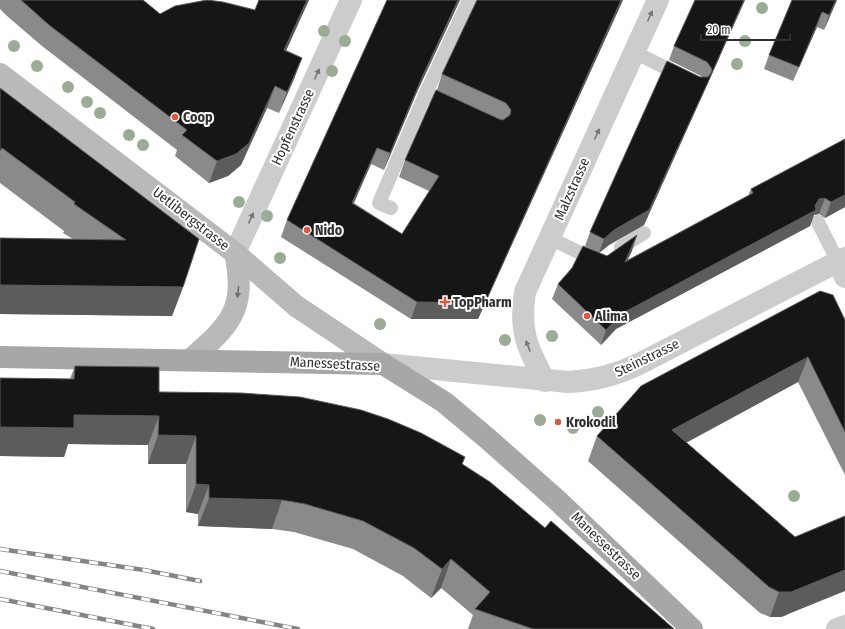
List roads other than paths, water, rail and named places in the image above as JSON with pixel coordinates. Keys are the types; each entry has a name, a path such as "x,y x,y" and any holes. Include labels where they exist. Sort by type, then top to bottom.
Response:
{"main road":[{"name":"Uetlibergstrasse","path":"0,74 235,253 296,306 383,364"},
{"path":"190,360 217,336 234,313 239,284 235,253"},
{"name":"Manessestrasse","path":"0,357 383,364 444,402 488,439 562,505 692,629"}],"street":[{"name":"Hopfenstrasse","path":"235,253 351,0"},
{"name":"Malzstrasse","path":"545,381 532,357 525,338 522,312 525,292 658,0"},
{"name":"Steinstrasse","path":"383,364 545,381 588,381 624,371 843,265"},
{"path":"837,629 845,626"}],"lane":[{"path":"391,208 379,203 425,95 469,0"},
{"path":"634,52 691,81"},
{"path":"425,95 461,112"},
{"path":"818,222 843,265"},
{"path":"550,238 600,263 613,252 644,233"}],"railway":[{"path":"0,549 144,570 200,581"},
{"path":"0,571 298,629"},
{"path":"0,599 153,629"}],"place":[{"name":"Coop","path":"175,117"},
{"name":"Nido","path":"307,230"},
{"name":"TopPharm","path":"445,302"},
{"name":"Alima","path":"587,316"},
{"name":"Krokodil","path":"558,422"}]}
